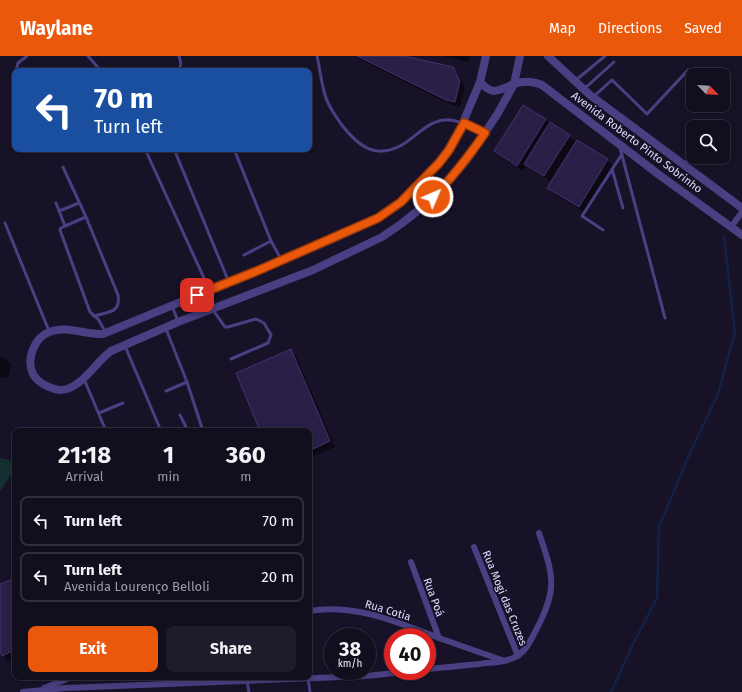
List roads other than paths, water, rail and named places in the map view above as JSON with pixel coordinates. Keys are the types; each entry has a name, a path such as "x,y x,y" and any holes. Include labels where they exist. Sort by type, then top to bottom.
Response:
{"street":[{"path":"486,56 480,82 464,123 449,150 439,163 401,202 378,218 282,260 106,333 95,334 63,329 42,335 35,344 31,356 30,364 32,373 37,380 44,385 56,390 66,389 76,385 104,356 111,351 178,322 313,270 388,233 425,205 449,181 469,156 485,133 514,84 520,56"},
{"name":"Avenida Roberto Pinto Sobrinho","path":"548,56 593,97 742,208"},
{"name":"Avenida Roberto Pinto Sobrinho","path":"480,82 489,90 493,91 499,91 514,84 527,82 535,82 542,85 742,235"},
{"path":"464,123 485,133"},
{"path":"732,227 742,212"},
{"path":"436,669 503,661 518,656 525,649 550,602 552,589 552,574 539,533"},
{"name":"Rua Mogi das Cruzes","path":"474,547 518,656"},
{"name":"Rua Poá","path":"411,562 439,638"},
{"name":"Rua Cotia","path":"312,610 321,608 360,612 411,627 503,661"},
{"path":"312,678 384,674"},
{"path":"36,691 64,680"},
{"path":"22,692 65,688 267,680"}],"lane":[{"path":"17,68 18,63 27,56"},
{"path":"88,56 98,68"},
{"path":"178,56 181,62 180,68"},
{"path":"317,56 321,71 324,94 328,104 353,139 365,148 384,152 393,149 415,137 434,122 442,120 464,123"},
{"path":"575,82 605,56"},
{"path":"584,89 614,62"},
{"path":"593,97 612,80 647,114 686,72"},
{"path":"619,144 665,318"},
{"path":"146,152 209,290"},
{"path":"175,152 229,282"},
{"path":"235,152 271,241 282,260"},
{"path":"603,230 582,216 622,154"},
{"path":"64,167 118,295 119,303 117,307 112,311 94,316"},
{"path":"612,169 623,208"},
{"path":"59,211 79,202"},
{"path":"56,203 64,226"},
{"path":"86,217 64,226 60,230 90,312 106,333"},
{"path":"5,223 49,332"},
{"path":"244,255 271,241"},
{"path":"172,306 178,322"},
{"path":"212,309 225,327 256,319 264,323 271,335 268,343 230,359"},
{"path":"165,328 187,382 202,428"},
{"path":"124,345 160,428"},
{"path":"84,378 105,428"},
{"path":"166,391 187,382"},
{"path":"99,413 123,403"},
{"path":"180,415 186,428"},
{"path":"308,680 310,692"},
{"path":"246,681 249,692"}],"waterway":[{"path":"611,692 633,644 657,598 659,527 689,455 718,394 735,332 724,237"}]}
